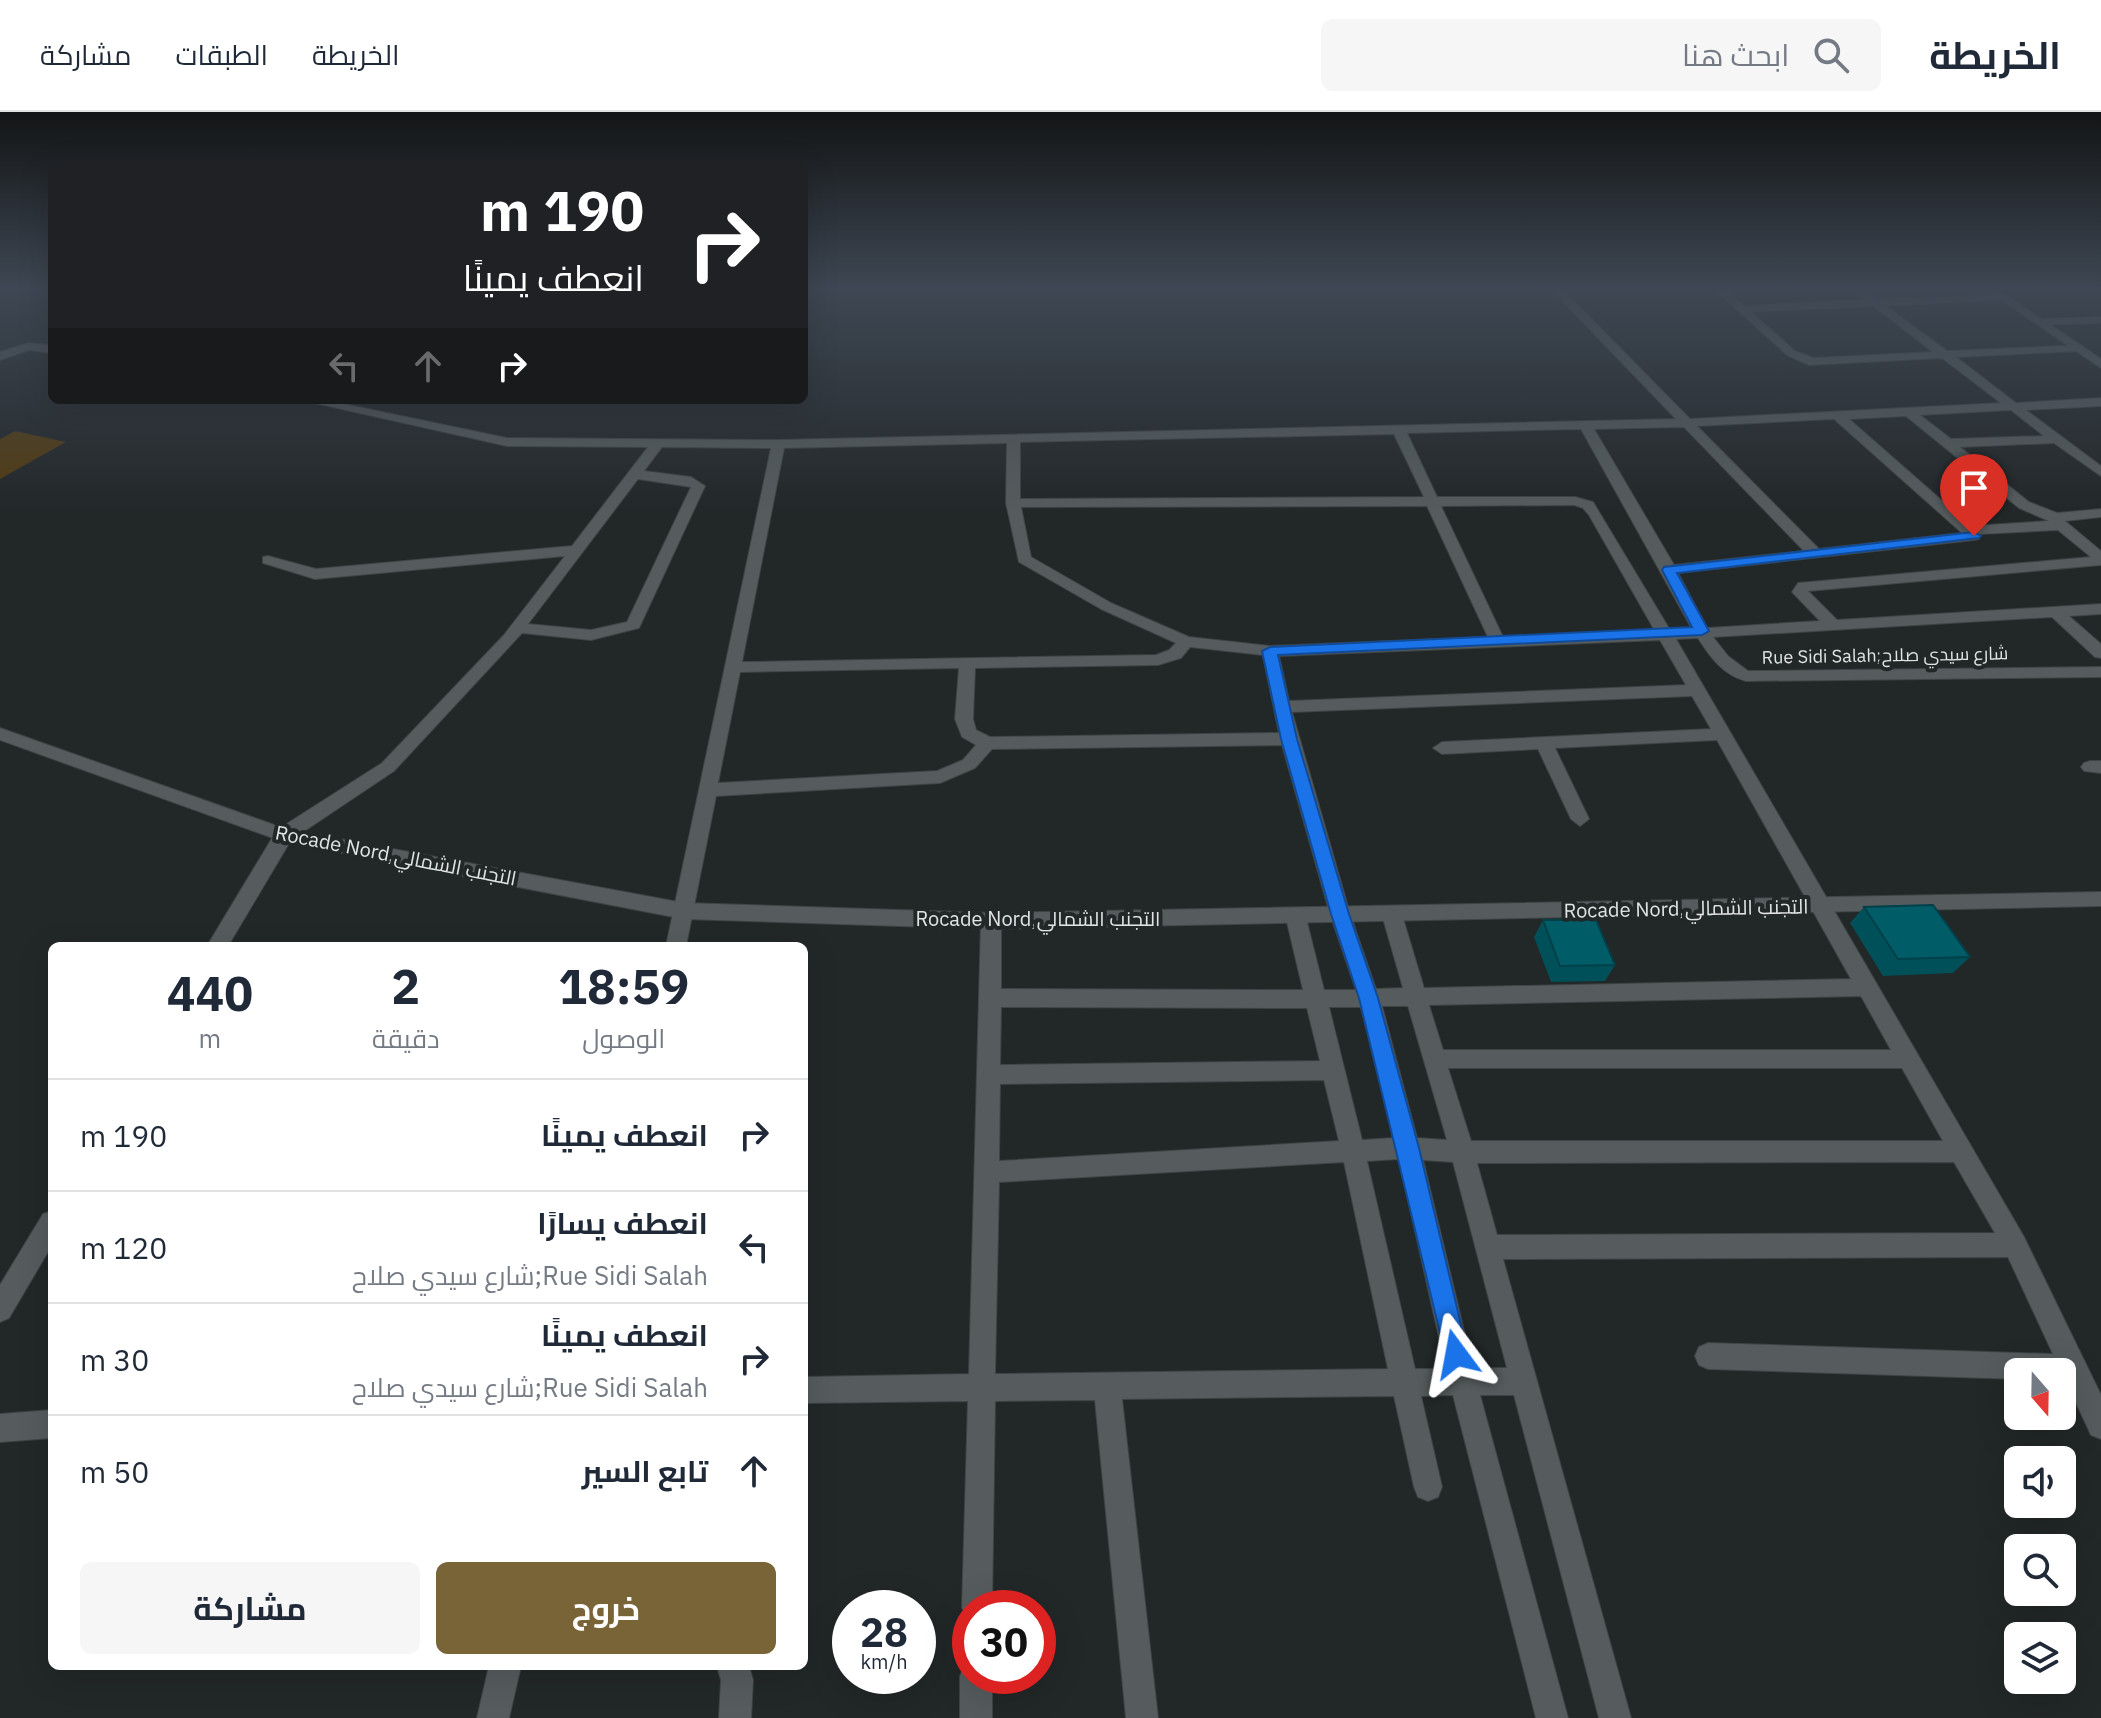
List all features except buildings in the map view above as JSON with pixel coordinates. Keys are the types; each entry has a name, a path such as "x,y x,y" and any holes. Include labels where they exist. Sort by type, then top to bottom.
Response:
{"street":[{"path":"1629,364 1815,554"},
{"path":"1956,364 2101,472"},
{"path":"326,404 507,442 778,444 1687,423 2101,402"},
{"path":"1909,412 2024,505 2058,521 2101,560"},
{"path":"1669,570 1973,537 1971,530 1838,416"},
{"name":"Rue Sidi Salah;شارع سيدي صلاح","path":"1586,426 1702,631 1729,669 1746,676 2101,672"},
{"path":"1399,430 1498,642"},
{"path":"1014,438 1013,503 1024,559 1106,606 1186,642 1270,651 1665,635 2101,609"},
{"path":"1951,443 2055,439"},
{"path":"219,942 284,835 388,767 518,628 658,443"},
{"path":"677,942 778,444"},
{"path":"518,628 597,636 633,625 698,486 691,481 634,474"},
{"path":"1013,503 1575,501 1588,505 1962,1151 2015,1245 2069,1358"},
{"path":"1971,530 2101,513"},
{"path":"268,560 315,574 577,550"},
{"path":"1832,624 1800,592 1803,586 2101,560"},
{"path":"2055,611 2101,653"},
{"path":"733,667 1158,660 1175,654 1186,642"},
{"path":"1270,651 1289,739 1340,914 1369,998 1463,1383 1552,1718"},
{"path":"967,663 964,719 968,733 987,743 1289,739"},
{"path":"1284,707 1697,690"},
{"name":"Rocade Nord,التجنب الشمالي","path":"0,734 284,835 684,911 991,921 2101,899"},
{"path":"1442,748 1722,734"},
{"path":"708,790 940,777 969,764 987,743"},
{"path":"1544,743 1580,819"},
{"path":"1295,914 1353,1151 1428,1487"},
{"path":"1392,915 1462,1152 1615,1718"},
{"path":"977,1590 980,1387 989,1172 991,921"},
{"path":"990,998 1316,999 1867,987"},
{"path":"1433,1059 1909,1059"},
{"path":"990,1075 1333,1070"},
{"path":"989,1172 1408,1148 1462,1152 1962,1151"},
{"path":"0,1309 48,1229"},
{"path":"1487,1247 2015,1245"},
{"path":"1708,1356 2004,1366"},
{"path":"2076,1372 2101,1425"},
{"path":"808,1390 1523,1381"},
{"path":"1107,1386 1142,1718"},
{"path":"0,1428 48,1424"},
{"path":"493,1718 504,1670"},
{"path":"734,1670 737,1680 735,1718"},
{"path":"976,1694 976,1718"}],"shaded area":[{"path":"15,431 66,442 0,479 0,439"}],"route":[{"path":"1456,1354 1369,998 1340,914 1289,739 1270,651 1702,631 1669,570 1974,536"}]}
